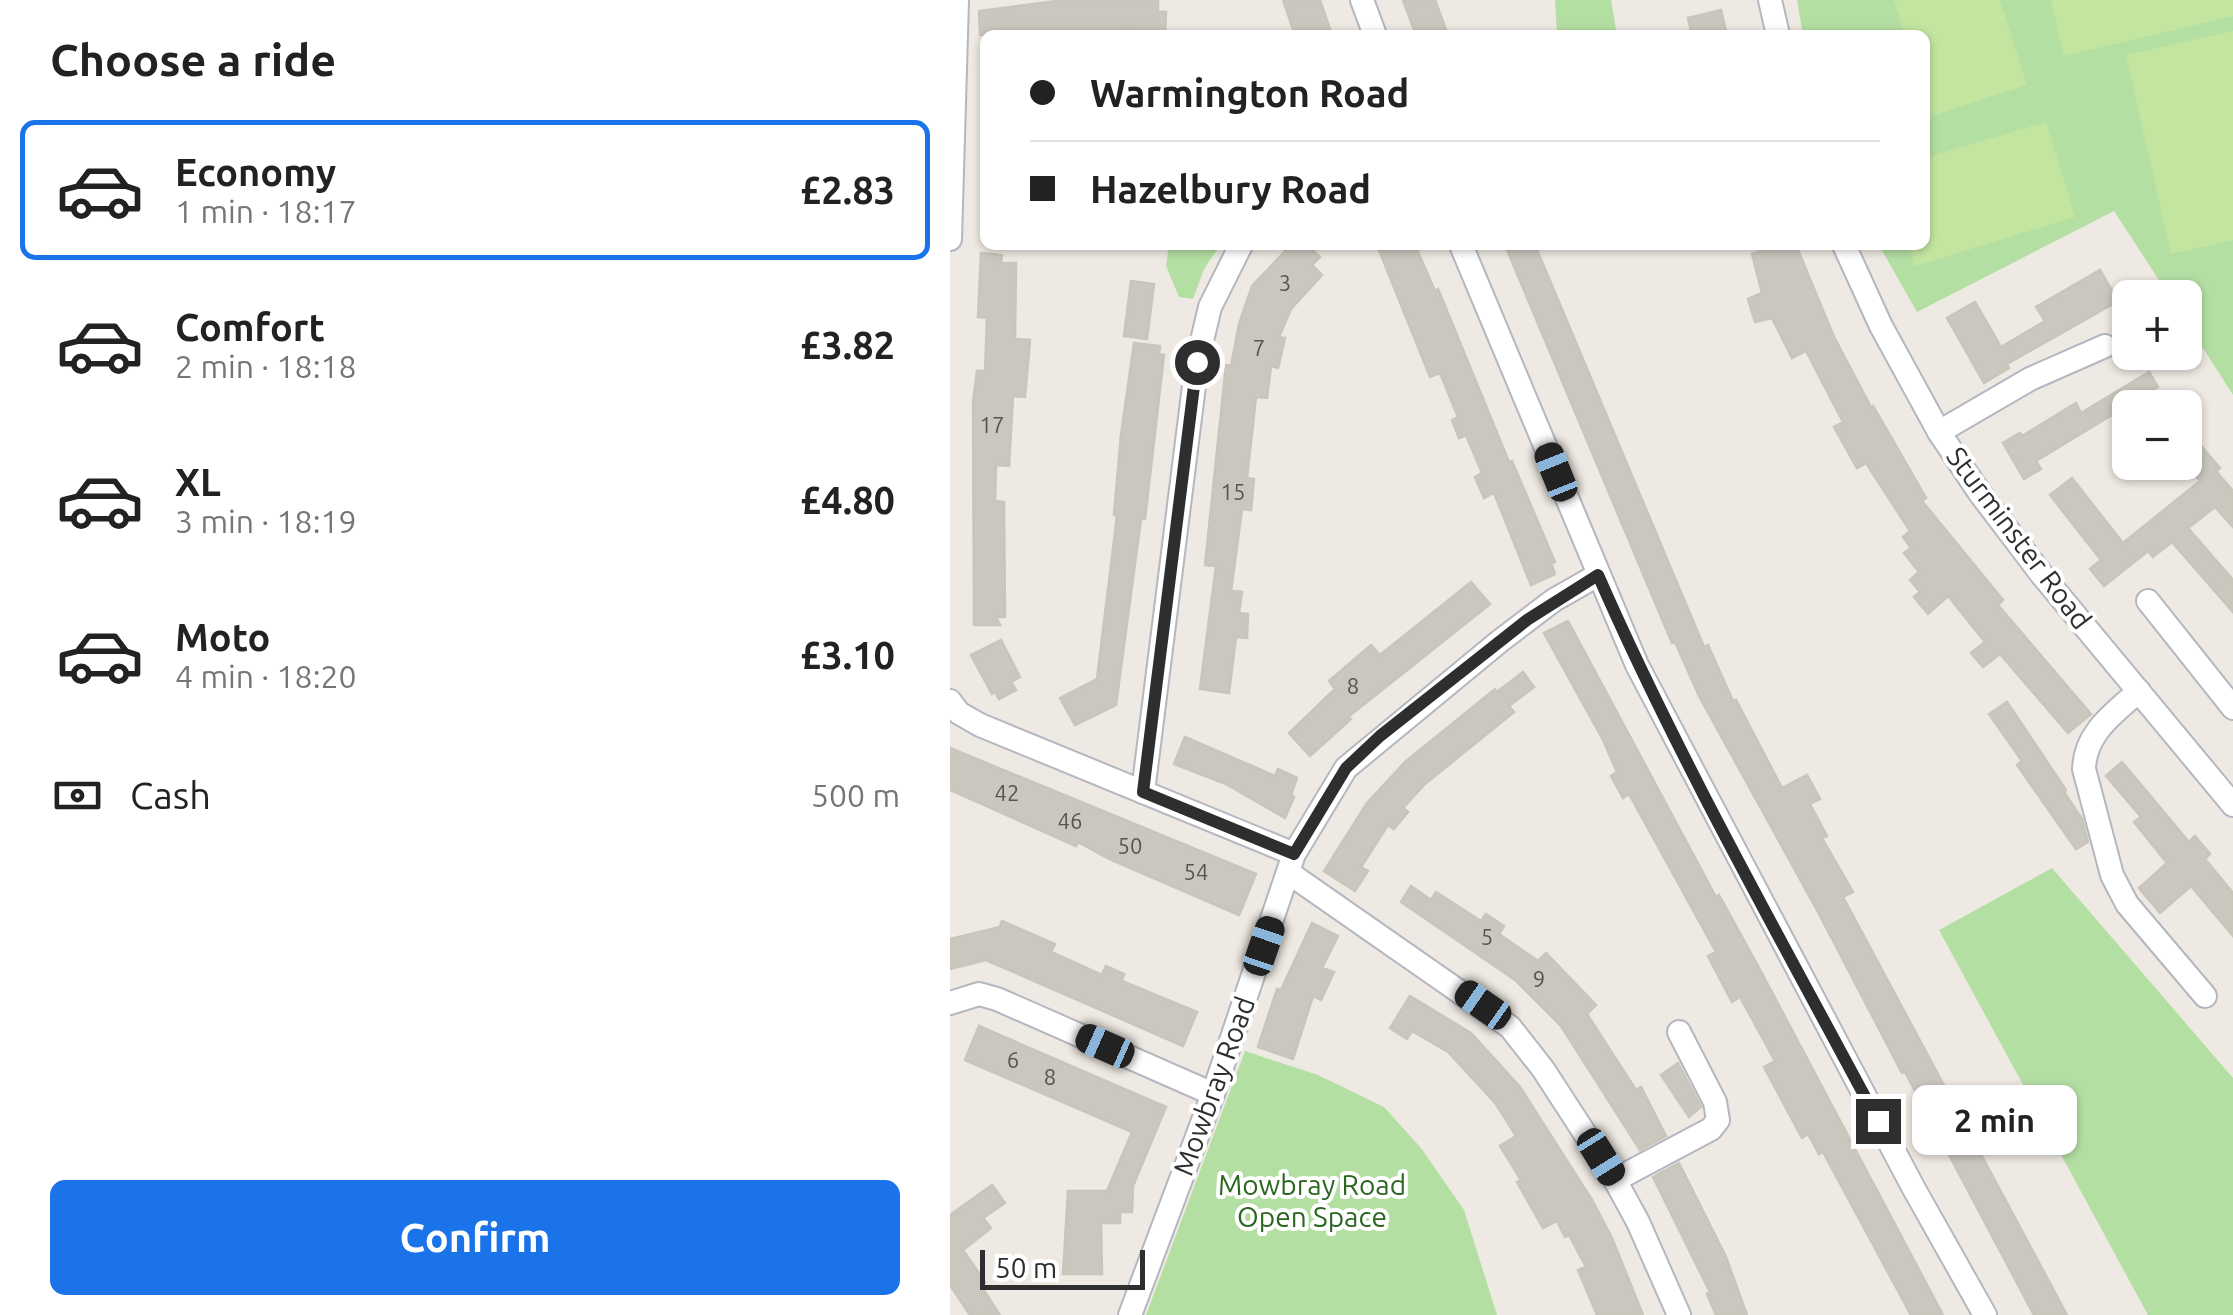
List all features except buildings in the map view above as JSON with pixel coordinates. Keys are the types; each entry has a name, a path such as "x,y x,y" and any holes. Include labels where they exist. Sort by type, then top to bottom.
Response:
{"street":[{"path":"950,239 957,0"},
{"path":"1362,0 1373,30"},
{"path":"1770,0 1777,30"},
{"path":"1143,792 1197,362 1210,307 1238,250"},
{"path":"1463,250 1637,664 1913,1187 1985,1315"},
{"name":"Sturminster Road","path":"1846,250 1881,326 1939,432 1979,492 2138,691 2224,778 2233,805"},
{"path":"1939,432 2030,379 2105,346"},
{"name":"Mowbray Road","path":"1130,1315 1213,1094 1292,863 1346,768 1380,736 1527,620 1598,575"},
{"path":"2148,601 2224,679 2233,708"},
{"path":"2138,691 2100,726 2084,750 2084,769 2112,875 2127,904 2206,996"},
{"path":"950,701 980,726 1143,792 1292,863 1510,1026 1616,1180 1679,1315"},
{"path":"950,1003 979,994 997,999 1213,1094"},
{"path":"1616,1180 1711,1129 1718,1120 1715,1102 1679,1032"}],"green space":[{"path":"1555,0 1611,0 1616,30 1557,30"},
{"path":"1797,0 2233,0 2233,395 2202,347 2202,280 2159,280 2114,211 1917,312 1882,250 1930,250 1930,30 1802,30"},
{"path":"1894,0 2000,0 2027,85 1931,116 1930,30 1903,30"},
{"path":"2051,0 2233,0 2233,16 2064,56"},
{"path":"2233,31 2233,240 2171,254 2126,55"},
{"path":"2046,122 2075,217 1915,266 1910,250 1930,250 1930,157"},
{"path":"1168,250 1217,250 1204,269 1193,299 1179,297 1166,266"},
{"path":"2052,868 2233,1078 2233,1315 2148,1315 1939,930"},
{"name":"Mowbray Road Open Space","path":"1245,1051 1318,1075 1384,1107 1421,1148 1464,1210 1497,1315 1146,1315"}],"route":[{"path":"1197,362 1143,792 1294,854 1346,768 1380,736 1554,600 1598,575 1685,758 1878,1121"}]}
